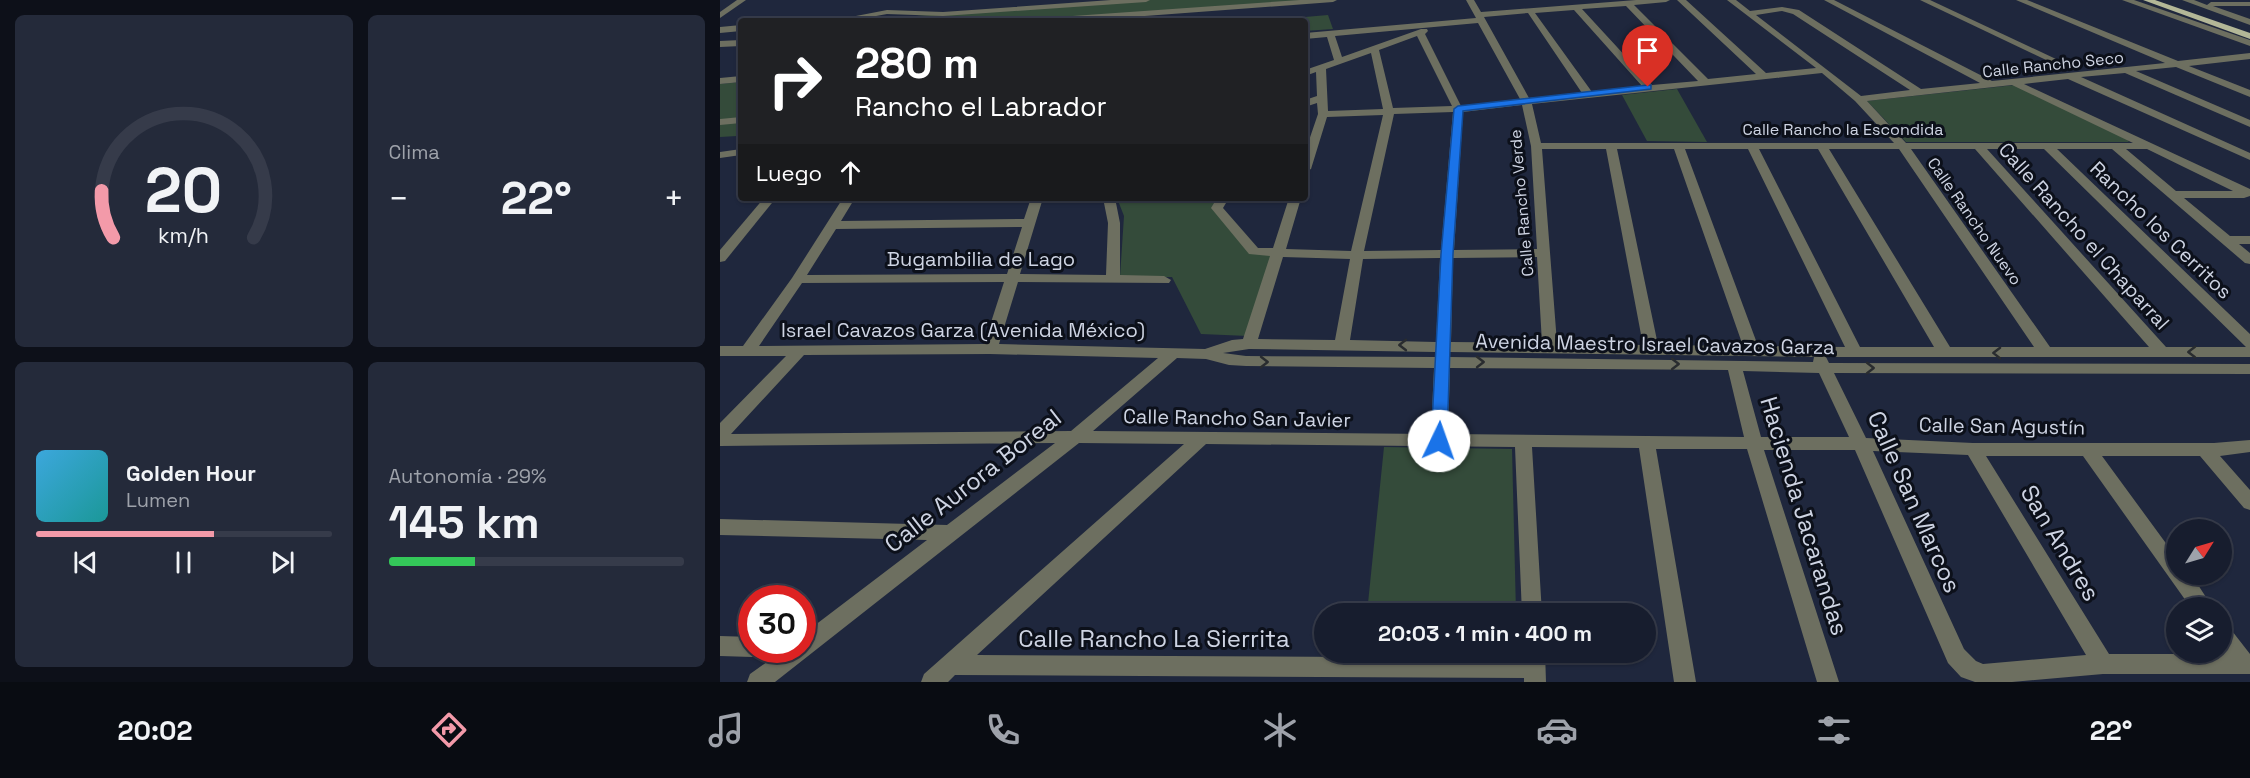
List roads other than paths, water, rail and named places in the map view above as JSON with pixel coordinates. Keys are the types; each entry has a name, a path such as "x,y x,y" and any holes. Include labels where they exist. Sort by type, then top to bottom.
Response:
{"main road":[{"path":"2147,0 2250,36"},
{"path":"2171,1 2189,3 2237,23 2250,25"}],"street":[{"path":"720,16 742,0"},
{"path":"976,12 985,0"},
{"path":"855,18 881,13 915,17 1146,0"},
{"path":"1075,18 1220,4 1333,0"},
{"name":"Calle Rancho Verde","path":"1470,0 1526,102 1536,146 1550,347"},
{"path":"1308,36 1435,25 1530,11 1666,0"},
{"path":"1681,0 1762,75"},
{"name":"Calle Rancho Nuevo","path":"1731,0 1859,99 1902,145 2046,353"},
{"path":"1828,0 1993,86"},
{"path":"1924,0 2069,72 2250,157"},
{"path":"2020,0 2250,94"},
{"path":"2126,0 2250,43"},
{"path":"2189,3 2232,0"},
{"path":"1629,3 1704,81"},
{"path":"2189,3 2250,4"},
{"path":"2189,3 2250,25"},
{"path":"1577,8 1648,87"},
{"path":"1750,13 1791,10 1920,93"},
{"path":"1530,11 1589,95"},
{"path":"1308,72 1375,50 1435,25"},
{"path":"720,30 738,28"},
{"path":"1420,33 1458,109 1447,254 1439,441"},
{"path":"1330,34 1339,61"},
{"path":"720,44 738,43"},
{"path":"1342,345 1357,255 1389,112 1375,50"},
{"name":"Calle Rancho Seco","path":"1859,99 1993,86 2069,72 2126,71 2250,56"},
{"path":"2226,60 2244,66"},
{"path":"1308,160 1323,114 1321,67"},
{"path":"1323,114 1458,109 1824,70"},
{"path":"2126,71 2250,124"},
{"path":"720,81 738,79"},
{"path":"2015,83 2249,194"},
{"path":"1308,103 1323,98"},
{"path":"720,122 738,120"},
{"path":"1751,145 1855,352"},
{"path":"1821,145 1945,352"},
{"name":"Calle Rancho el Chaparral","path":"1977,145 2162,352"},
{"name":"Rancho los Cerritos","path":"2046,145 2250,343"},
{"name":"Calle Rancho la Escondida","path":"1536,146 2149,146"},
{"path":"1611,146 1651,349"},
{"path":"1678,146 1752,351"},
{"path":"2115,146 2250,260"},
{"path":"720,155 738,152"},
{"path":"2175,195 2249,194"},
{"path":"720,258 768,201"},
{"path":"748,350 798,279 847,201"},
{"path":"990,349 1036,201"},
{"path":"1110,201 1114,223 1113,279"},
{"path":"1220,201 1217,208 1254,251 1357,255 1543,253"},
{"path":"1250,344 1294,201"},
{"path":"832,225 1028,223"},
{"path":"2227,240 2250,240"},
{"name":"Bugambilia de Lago","path":"798,279 1164,280"},
{"name":"Avenida Maestro Israel Cavazos Garza","path":"1206,354 1232,345 1250,344 1752,351 1820,360 1855,352 2250,352"},
{"path":"720,434 801,349"},
{"name":"Israel Cavazos Garza (Avenida México)","path":"720,351 990,349 1206,354"},
{"name":"Calle Aurora Boreal","path":"816,637 1076,437 1174,353"},
{"name":"Avenida Maestro Israel Cavazos Garza","path":"1206,354 1246,362 1734,364 1820,360 2250,369"},
{"name":"Calle San Marcos","path":"1820,360 1861,444 1956,656 1969,670 1983,674 2103,664"},
{"name":"Hacienda Jacarandas","path":"1734,364 1754,444 1828,682"},
{"name":"Calle Rancho San Javier","path":"720,440 1076,437 1754,444"},
{"path":"932,682 1201,439"},
{"path":"1523,441 1531,603"},
{"path":"1647,443 1685,682"},
{"name":"Calle San Agustín","path":"1754,444 1861,444 1973,449 2235,449 2250,446"},
{"path":"2087,448 2166,558"},
{"name":"San Andres","path":"1973,449 2103,664"},
{"path":"2204,449 2250,503"},
{"path":"720,527 949,533"},
{"path":"720,646 738,647"},
{"path":"2232,646 2247,663"},
{"name":"Calle Aurora Boreal","path":"758,682 783,663"},
{"path":"2103,664 2247,663"},
{"name":"Calle Rancho La Sierrita","path":"952,665 1535,668"}]}
